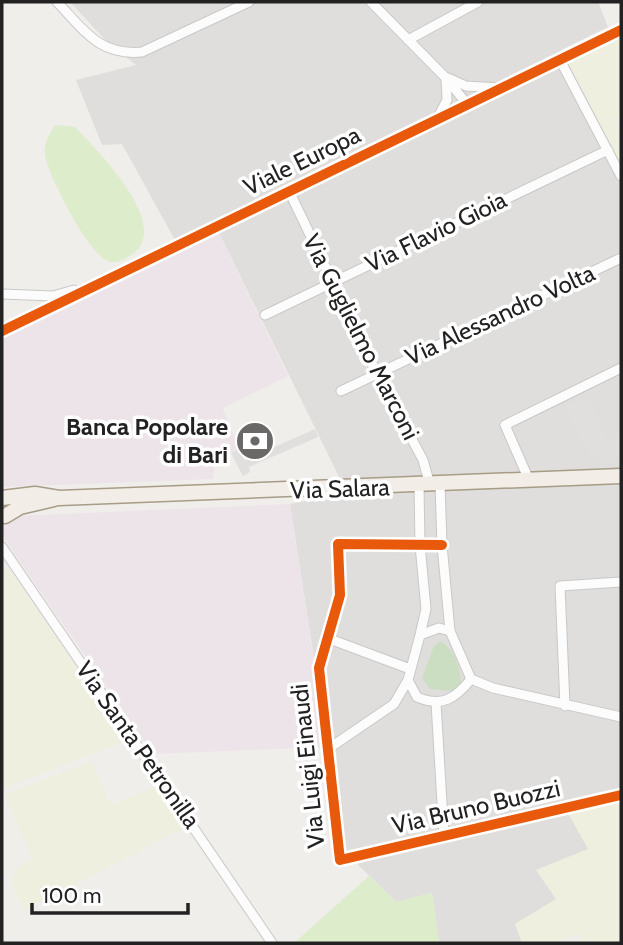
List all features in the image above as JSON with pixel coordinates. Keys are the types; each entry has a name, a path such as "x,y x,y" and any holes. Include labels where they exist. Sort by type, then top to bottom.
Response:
{"main road":[{"name":"Via Salara","path":"4,519 20,507 59,498 621,476"},
{"name":"Via Salara","path":"2,499 35,494 59,498"},
{"path":"2,499 4,519"}],"street":[{"path":"57,2 105,48 125,54 142,52 249,2"},
{"path":"371,2 446,78 467,104"},
{"path":"408,40 478,2"},
{"name":"Viale Europa","path":"2,331 621,30"},
{"path":"560,60 621,176"},
{"path":"446,78 478,88 502,88"},
{"path":"437,119 447,100 446,78"},
{"name":"Via Flavio Gioia","path":"265,315 608,150"},
{"name":"Via Guglielmo Marconi","path":"289,191 377,374 423,460 430,485"},
{"name":"Via Alessandro Volta","path":"341,391 621,258"},
{"path":"2,294 53,296 89,287"},
{"path":"528,480 523,460 505,425 621,368"},
{"path":"430,485 442,545 450,631 471,680"},
{"path":"328,749 394,704 408,680 426,609 420,545 430,485"},
{"name":"Via Luigi Einaudi","path":"340,860 319,668 340,595 338,544 420,545"},
{"path":"420,545 442,545"},
{"name":"Via Santa Petronilla","path":"2,547 272,943"},
{"path":"565,706 560,586 621,583"},
{"path":"420,635 439,628 450,631"},
{"path":"327,638 410,669"},
{"path":"408,680 418,697 436,703 457,696 471,680"},
{"path":"471,680 565,706 621,717"},
{"path":"436,703 444,836"},
{"name":"Via Bruno Buozzi","path":"340,860 621,794"}],"shaded area":[{"path":"70,2 598,2 608,27 561,50 621,164 621,801 568,813 589,849 556,899 516,924 522,943 439,943 432,893 396,902 344,851 290,504 347,493 219,233 181,251 122,144 102,145 76,80 136,65 109,44"},
{"path":"219,233 288,376 223,408 239,449 216,460 213,479 2,487 2,336"},
{"path":"587,398 607,440 621,433 621,463 604,464 595,450 588,453 566,406"},
{"path":"315,429 318,437 249,467 250,472 243,476 231,453 239,449 245,460"},
{"path":"290,504 327,747 153,754 13,552 5,539 3,528 8,520 16,516"}],"green space":[{"path":"621,36 621,115 615,119 621,132 621,164 568,63"},
{"path":"55,125 75,127 112,168 137,205 143,222 143,238 136,251 121,261 111,262 102,258 93,248 73,218 56,184 45,155 46,141"},
{"path":"2,569 10,570 125,738 123,742 2,789"},
{"path":"441,641 456,659 459,671 461,682 452,691 430,689 422,678 434,646"},
{"path":"92,761 111,805 157,786 188,826 24,910 10,881 20,865 33,860 4,795"},
{"path":"621,801 621,943 583,943 577,933 557,943 522,943 515,924 556,899 536,870 588,849 568,813"},
{"path":"369,876 396,902 432,893 439,943 294,943"}],"cycle path":[{"path":"2,331 621,30"},
{"path":"442,545 338,544 340,595 319,668 340,860 621,795"}],"place":[{"name":"Banca Popolare di Bari","path":"255,441"}]}
